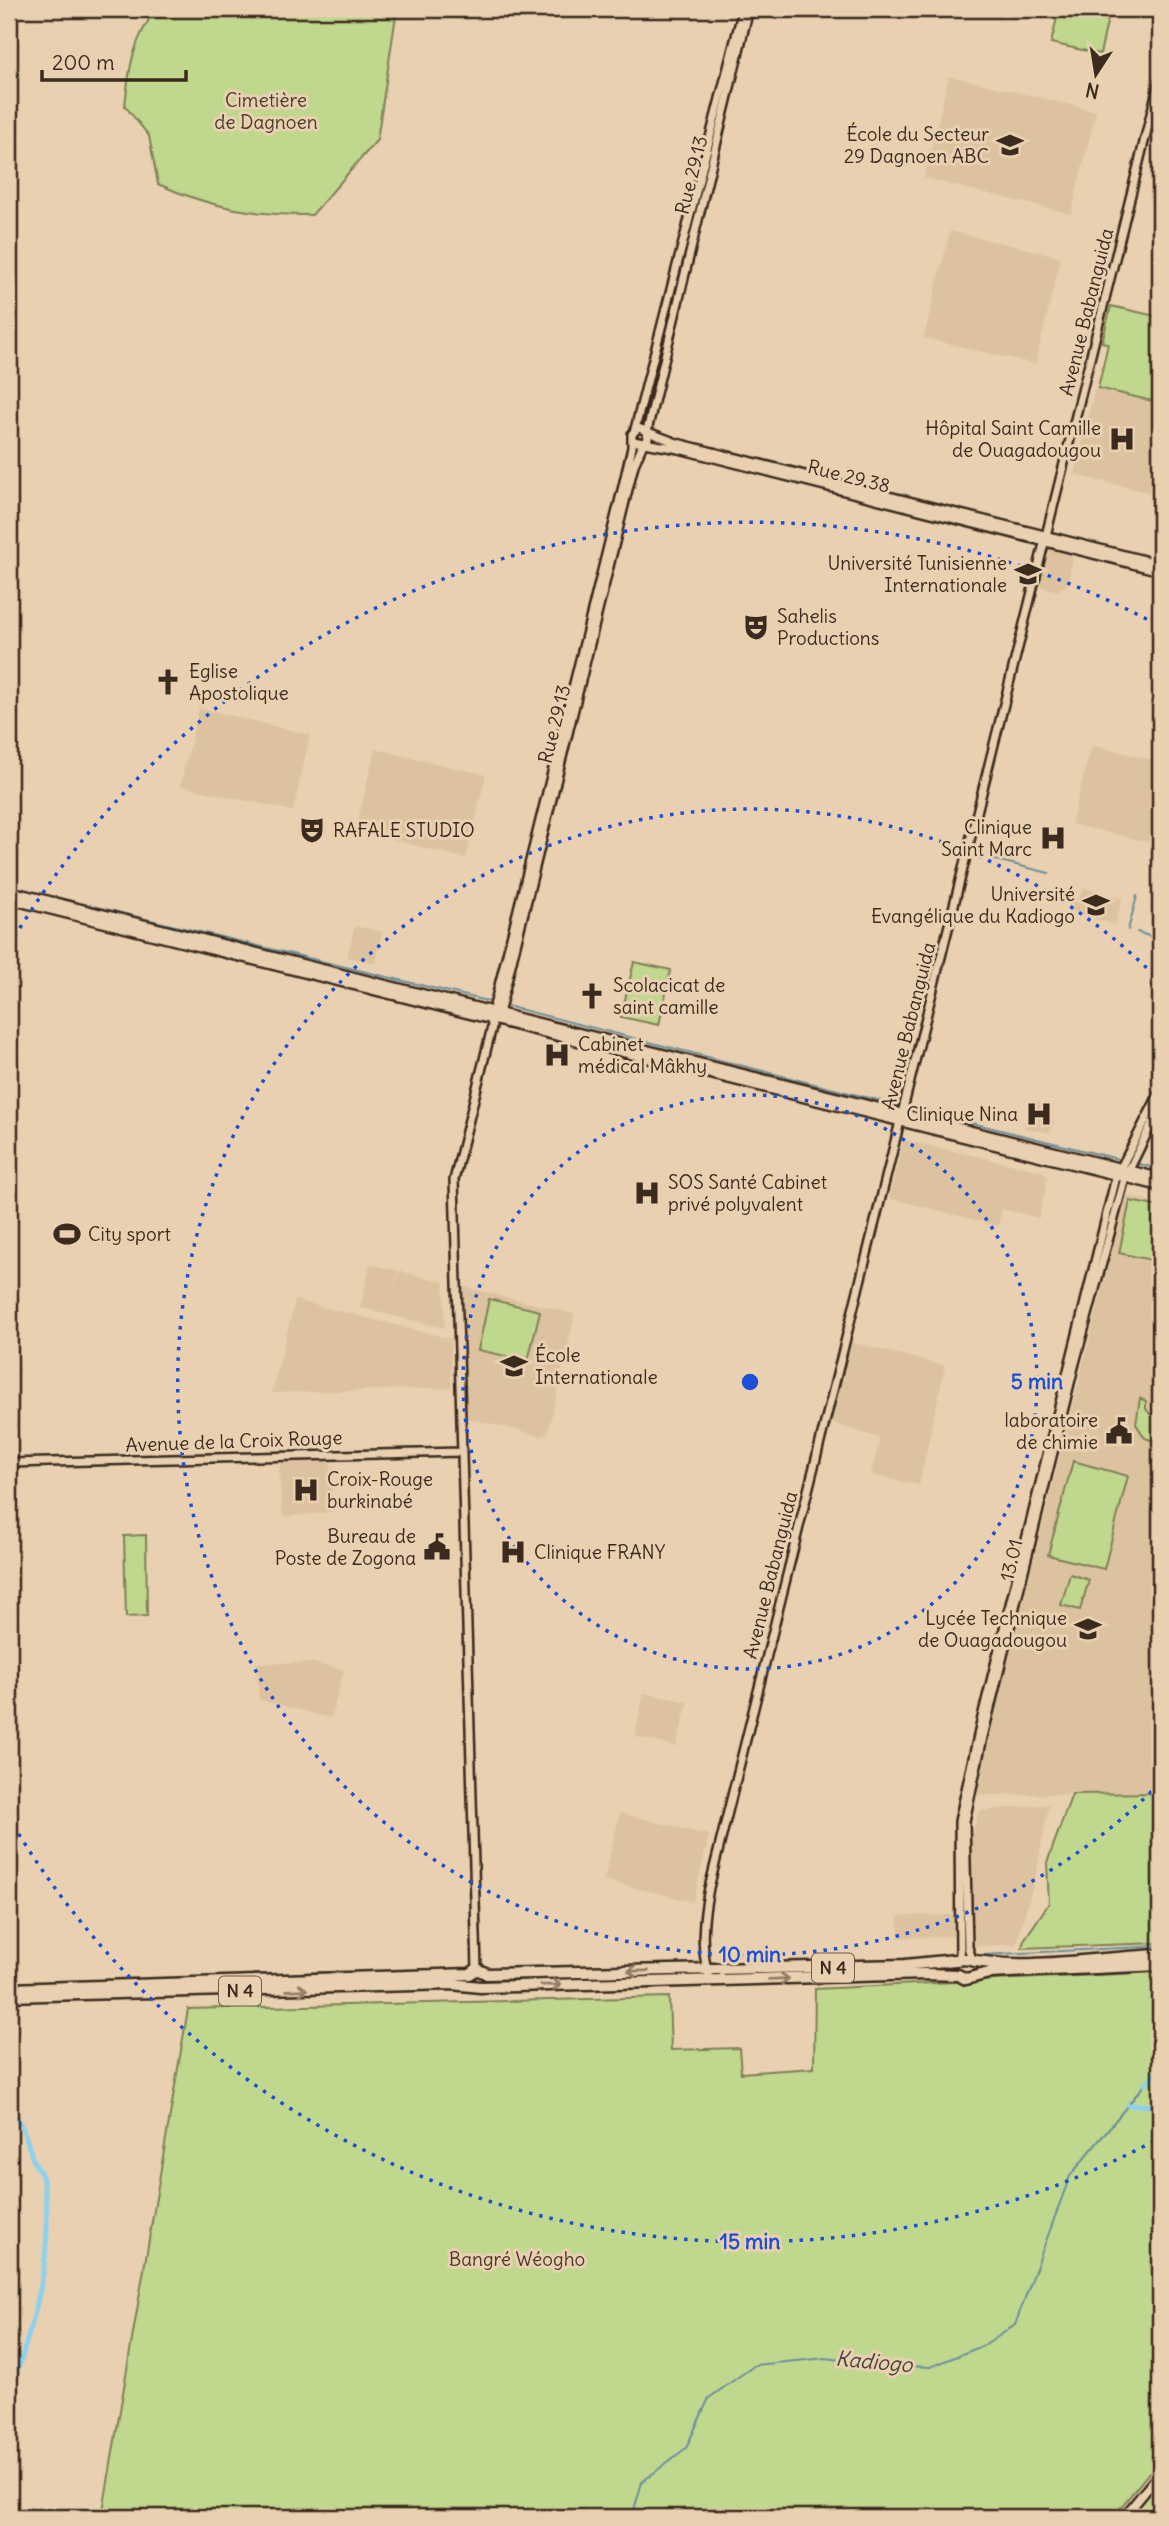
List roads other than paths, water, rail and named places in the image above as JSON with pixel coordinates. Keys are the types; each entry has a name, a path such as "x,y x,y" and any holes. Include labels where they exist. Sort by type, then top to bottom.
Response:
{"highway":[{"name":"N 4","path":"9,1989 478,1972 706,1970 968,1960 973,1963 1155,1958"},
{"name":"N 4","path":"9,1996 958,1975 966,1979 974,1975 1155,1958"},
{"path":"1155,1958 1160,1965"},
{"path":"958,1975 956,1968 960,1962"},
{"path":"973,1963 974,1975"},
{"path":"477,1986 478,1972"},
{"path":"477,1986 488,1980 478,1972"}],"main road":[{"path":"9,891 494,1018"},
{"path":"9,899 902,1118 1160,1186"},
{"path":"1122,1174 1160,1178"},
{"path":"1124,2517 1160,2473"}],"street":[{"name":"Rue 29.13","path":"494,1018 633,441 632,434 743,9"},
{"name":"Rue 29.13","path":"494,1018 634,465 644,444 749,9"},
{"name":"Avenue Babanguida","path":"710,1981 706,1970 703,1910 1160,78"},
{"name":"Rue 29.38","path":"635,429 677,443 1046,538"},
{"name":"Rue 29.38","path":"633,441 679,449 1046,538"},
{"path":"1046,538 1160,564"},
{"path":"1046,538 1160,571"},
{"path":"478,1972 454,1180 494,1018"},
{"path":"1122,1174 1160,1092"},
{"path":"1122,1174 1160,1107"},
{"name":"13.01","path":"960,1962 959,1821 983,1713 1122,1174"},
{"name":"13.01","path":"973,1963 968,1947 965,1821 1122,1174"},
{"name":"Avenue de la Croix Rouge","path":"9,1463 461,1452"}],"waterway":[{"path":"992,859 1049,873"},
{"path":"9,886 491,1002"},
{"path":"1128,930 1137,896"},
{"path":"1137,932 1160,940"},
{"path":"503,1005 901,1106"},
{"path":"907,1107 1122,1160"},
{"path":"1135,1163 1160,1169"},
{"path":"982,1955 1160,1946"},
{"path":"294,1973 344,1972"},
{"path":"253,1974 273,1974"},
{"name":"Kadiogo","path":"1145,2084 1160,2069"},
{"name":"Kadiogo","path":"632,2517 642,2482 686,2448 709,2398 755,2365 826,2358 879,2365 930,2367 987,2344 1015,2325 1070,2176 1145,2084"},
{"path":"9,2103 20,2122 33,2160 42,2176 47,2208 47,2235 40,2290 9,2396"},
{"path":"1128,2105 1160,2106"}],"place":[{"name":"École du Secteur 29 Dagnoen ABC","path":"1010,145"},
{"name":"Hôpital Saint Camille de Ouagadougou","path":"1122,439"},
{"name":"Université Tunisienne Internationale","path":"1028,574"},
{"name":"Sahelis Productions","path":"756,627"},
{"name":"Eglise Apostolique","path":"168,682"},
{"name":"RAFALE STUDIO","path":"312,830"},
{"name":"Clinique Saint Marc","path":"1053,838"},
{"name":"Université Evangélique du Kadiogo","path":"1096,905"},
{"name":"Scolacicat de saint camille","path":"592,996"},
{"name":"Cabinet médical Mâkhy","path":"557,1055"},
{"name":"Clinique Nina","path":"1039,1114"},
{"name":"SOS Santé Cabinet privé polyvalent","path":"647,1193"},
{"name":"City sport","path":"67,1234"},
{"name":"École Internationale","path":"514,1366"},
{"name":"laboratoire de chimie","path":"1119,1431"},
{"name":"Croix-Rouge burkinabé","path":"306,1490"},
{"name":"Bureau de Poste de Zogona","path":"437,1547"},
{"name":"Clinique FRANY","path":"513,1552"},
{"name":"Lycée Technique de Ouagadougou","path":"1088,1629"}],"park label":[{"name":"Cimetière de Dagnoen","path":"266,111"},
{"name":"Bangré Wéogho","path":"517,2259"}]}
